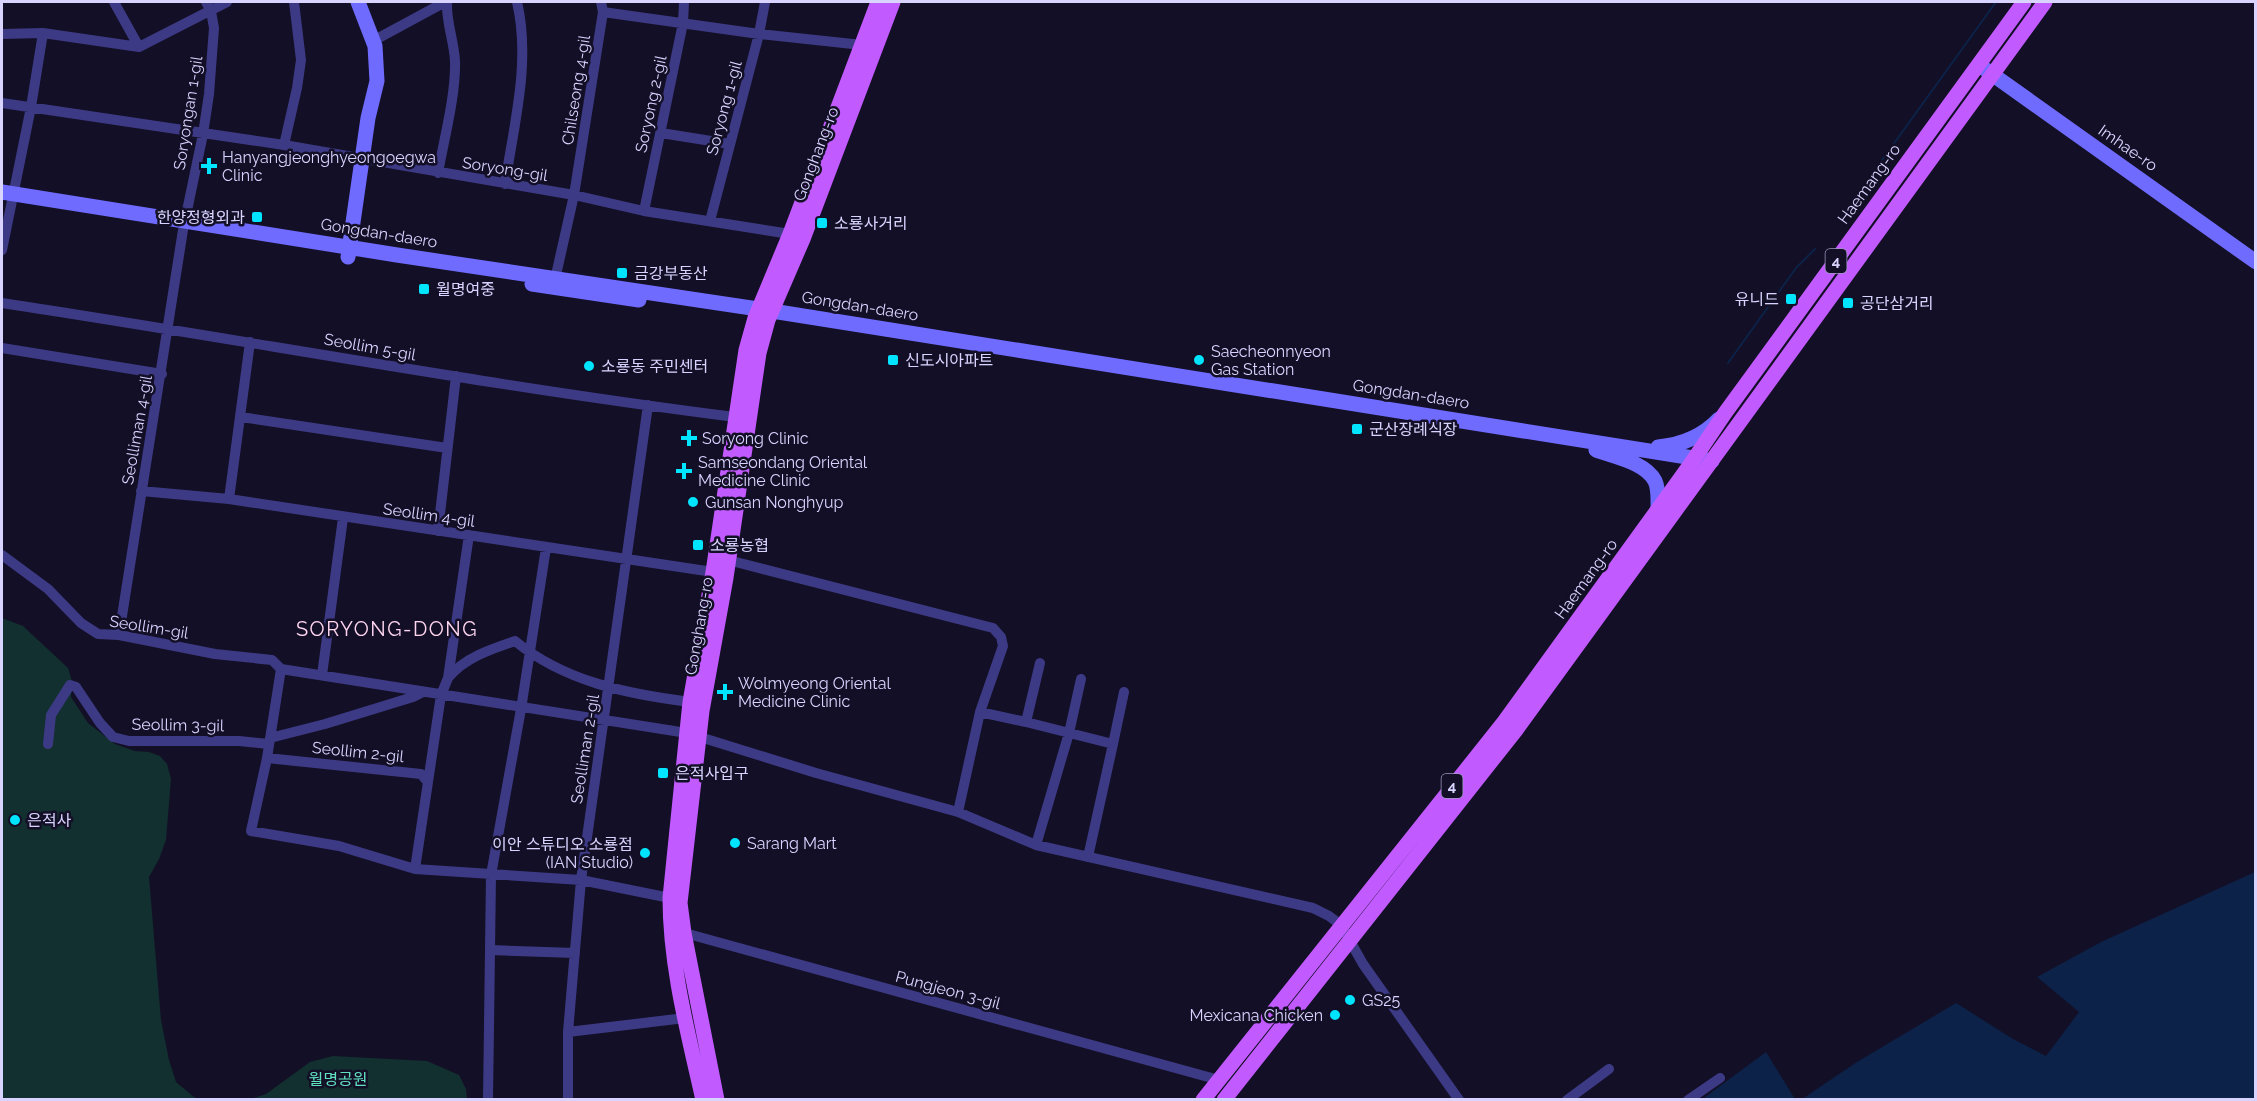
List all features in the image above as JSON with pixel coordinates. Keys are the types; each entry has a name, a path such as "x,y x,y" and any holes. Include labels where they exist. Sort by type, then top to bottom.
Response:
{"main road":[{"path":"868,2 870,24"},
{"name":"4","path":"1979,64 2024,2"},
{"name":"4","path":"1993,74 2045,2"},
{"name":"Gonghang-ro","path":"717,1100 670,898 693,736 728,560 764,314 790,234 870,24 888,3"},
{"name":"Gonghang-ro","path":"703,1100 685,1018 677,931 693,736 690,702 713,572 746,350 803,239 888,3"},
{"name":"Haemang-ro","path":"1204,1099 1504,722 1658,510 1701,463 1725,413 1979,64"},
{"name":"Haemang-ro","path":"1224,1100 1516,730 1701,463 1993,74"}],"street":[{"path":"114,2 140,47"},
{"path":"2,34 43,33 140,47 208,6 227,2"},
{"path":"284,145 301,60 294,2"},
{"path":"348,252 368,118 376,81 373,41 358,2"},
{"path":"373,41 446,2 446,17 455,62 438,173"},
{"path":"505,184 523,69 524,43 517,2"},
{"name":"Soryong 2-gil","path":"644,211 683,23 684,2"},
{"name":"Soryong 1-gil","path":"710,221 759,34 765,2"},
{"name":"Soryongan 1-gil","path":"184,226 203,134 214,49 214,28 208,6"},
{"path":"602,7 683,23 862,45"},
{"name":"Chilseong 4-gil","path":"555,283 574,195 602,7"},
{"path":"2,250 6,198 31,107 43,33"},
{"name":"Imhae-ro","path":"1979,64 2256,262"},
{"name":"Soryong-gil","path":"2,103 284,145 574,195 644,211 790,234"},
{"path":"661,133 730,144"},
{"name":"Gongdan-daero","path":"6,198 1643,449 1701,463"},
{"name":"Seolliman 4-gil","path":"119,635 184,226"},
{"name":"Seollim 5-gil","path":"2,303 169,328 456,376 735,417"},
{"name":"Gongdan-daero","path":"764,314 1596,450 1701,463"},
{"path":"229,499 250,342"},
{"path":"2,348 162,374"},
{"path":"438,531 456,376"},
{"name":"Seolliman 2-gil","path":"568,1100 568,1032 581,880 648,405"},
{"path":"1643,449 1686,442 1711,428 1725,413"},
{"path":"241,417 447,448"},
{"path":"1596,450 1638,465 1648,473 1656,482 1658,510"},
{"name":"Seollim 4-gil","path":"141,491 229,499 713,572"},
{"path":"322,675 343,518"},
{"path":"415,869 427,781 441,695 448,678 469,535"},
{"path":"488,1100 491,875 521,709 546,548"},
{"name":"Seollim-gil","path":"2,555 48,589 81,624 98,634 119,635 215,654 272,660 281,669 521,709 604,719 693,736 958,812 1036,845 1313,908 1341,925"},
{"path":"728,560 993,628 1001,637 1003,646 980,712 958,812"},
{"path":"448,678 455,670 478,655 514,641 530,654 566,674 609,689 690,702"},
{"path":"1026,722 1040,663"},
{"path":"281,669 267,758 251,831 339,846 415,869 581,880 670,898"},
{"path":"1036,845 1069,733 1081,679"},
{"name":"Seollim 3-gil","path":"48,744 51,715 70,685 76,687 100,723 113,737 129,741 269,741 421,693"},
{"path":"1088,857 1124,692"},
{"path":"980,712 1113,744"},
{"name":"Seollim 2-gil","path":"267,758 421,774 427,781"},
{"path":"1341,925 1363,964 1459,1100"},
{"name":"Pungjeon 3-gil","path":"677,931 1219,1080"},
{"path":"490,950 575,953"},
{"path":"568,1032 685,1018"},
{"path":"1567,1100 1609,1069"},
{"path":"1688,1100 1720,1078"}],"green space":[{"path":"2,618 23,626 68,668 72,681 71,697 88,723 115,744 160,756 167,764 171,779 166,840 149,877 161,1020 176,1082 194,1097 200,1099 2,1099"},
{"name":"월명공원","path":"333,1056 427,1061 459,1075 466,1089 467,1099 251,1099 266,1094 310,1062"}],"water":[{"path":"2255,872 2255,1099 1802,1099 1857,1062 1956,1003 2013,1039 2046,1056 2079,1012 2037,977 2101,942"},
{"path":"1766,1052 1795,1099 1707,1100 1705,1097"}],"waterway":[{"path":"1882,160 1996,2"},
{"path":"1728,363 1796,268 1815,249"}],"place":[{"name":"Hanyangjeonghyeongoegwa Clinic","path":"209,166"},
{"name":"한양정형외과","path":"257,217"},
{"name":"소룡사거리","path":"822,223"},
{"name":"금강부동산","path":"622,273"},
{"name":"월명여중","path":"424,289"},
{"name":"유니드","path":"1791,299"},
{"name":"공단삼거리","path":"1848,303"},
{"name":"신도시아파트","path":"893,360"},
{"name":"Saecheonnyeon Gas Station","path":"1199,360"},
{"name":"소룡동 주민센터","path":"589,366"},
{"name":"군산장례식장","path":"1357,429"},
{"name":"Soryong Clinic","path":"689,438"},
{"name":"Samseondang Oriental Medicine Clinic","path":"684,471"},
{"name":"Gunsan Nonghyup","path":"693,502"},
{"name":"소룡농협","path":"698,545"},
{"name":"Wolmyeong Oriental Medicine Clinic","path":"725,692"},
{"name":"은적사입구","path":"663,773"},
{"name":"은적사","path":"15,820"},
{"name":"Sarang Mart","path":"735,843"},
{"name":"이안 스튜디오 소룡점 (IAN Studio)","path":"645,853"},
{"name":"GS25","path":"1350,1000"},
{"name":"Mexicana Chicken","path":"1335,1015"}],"district":[{"name":"SORYONG-DONG","path":"387,629"}]}
